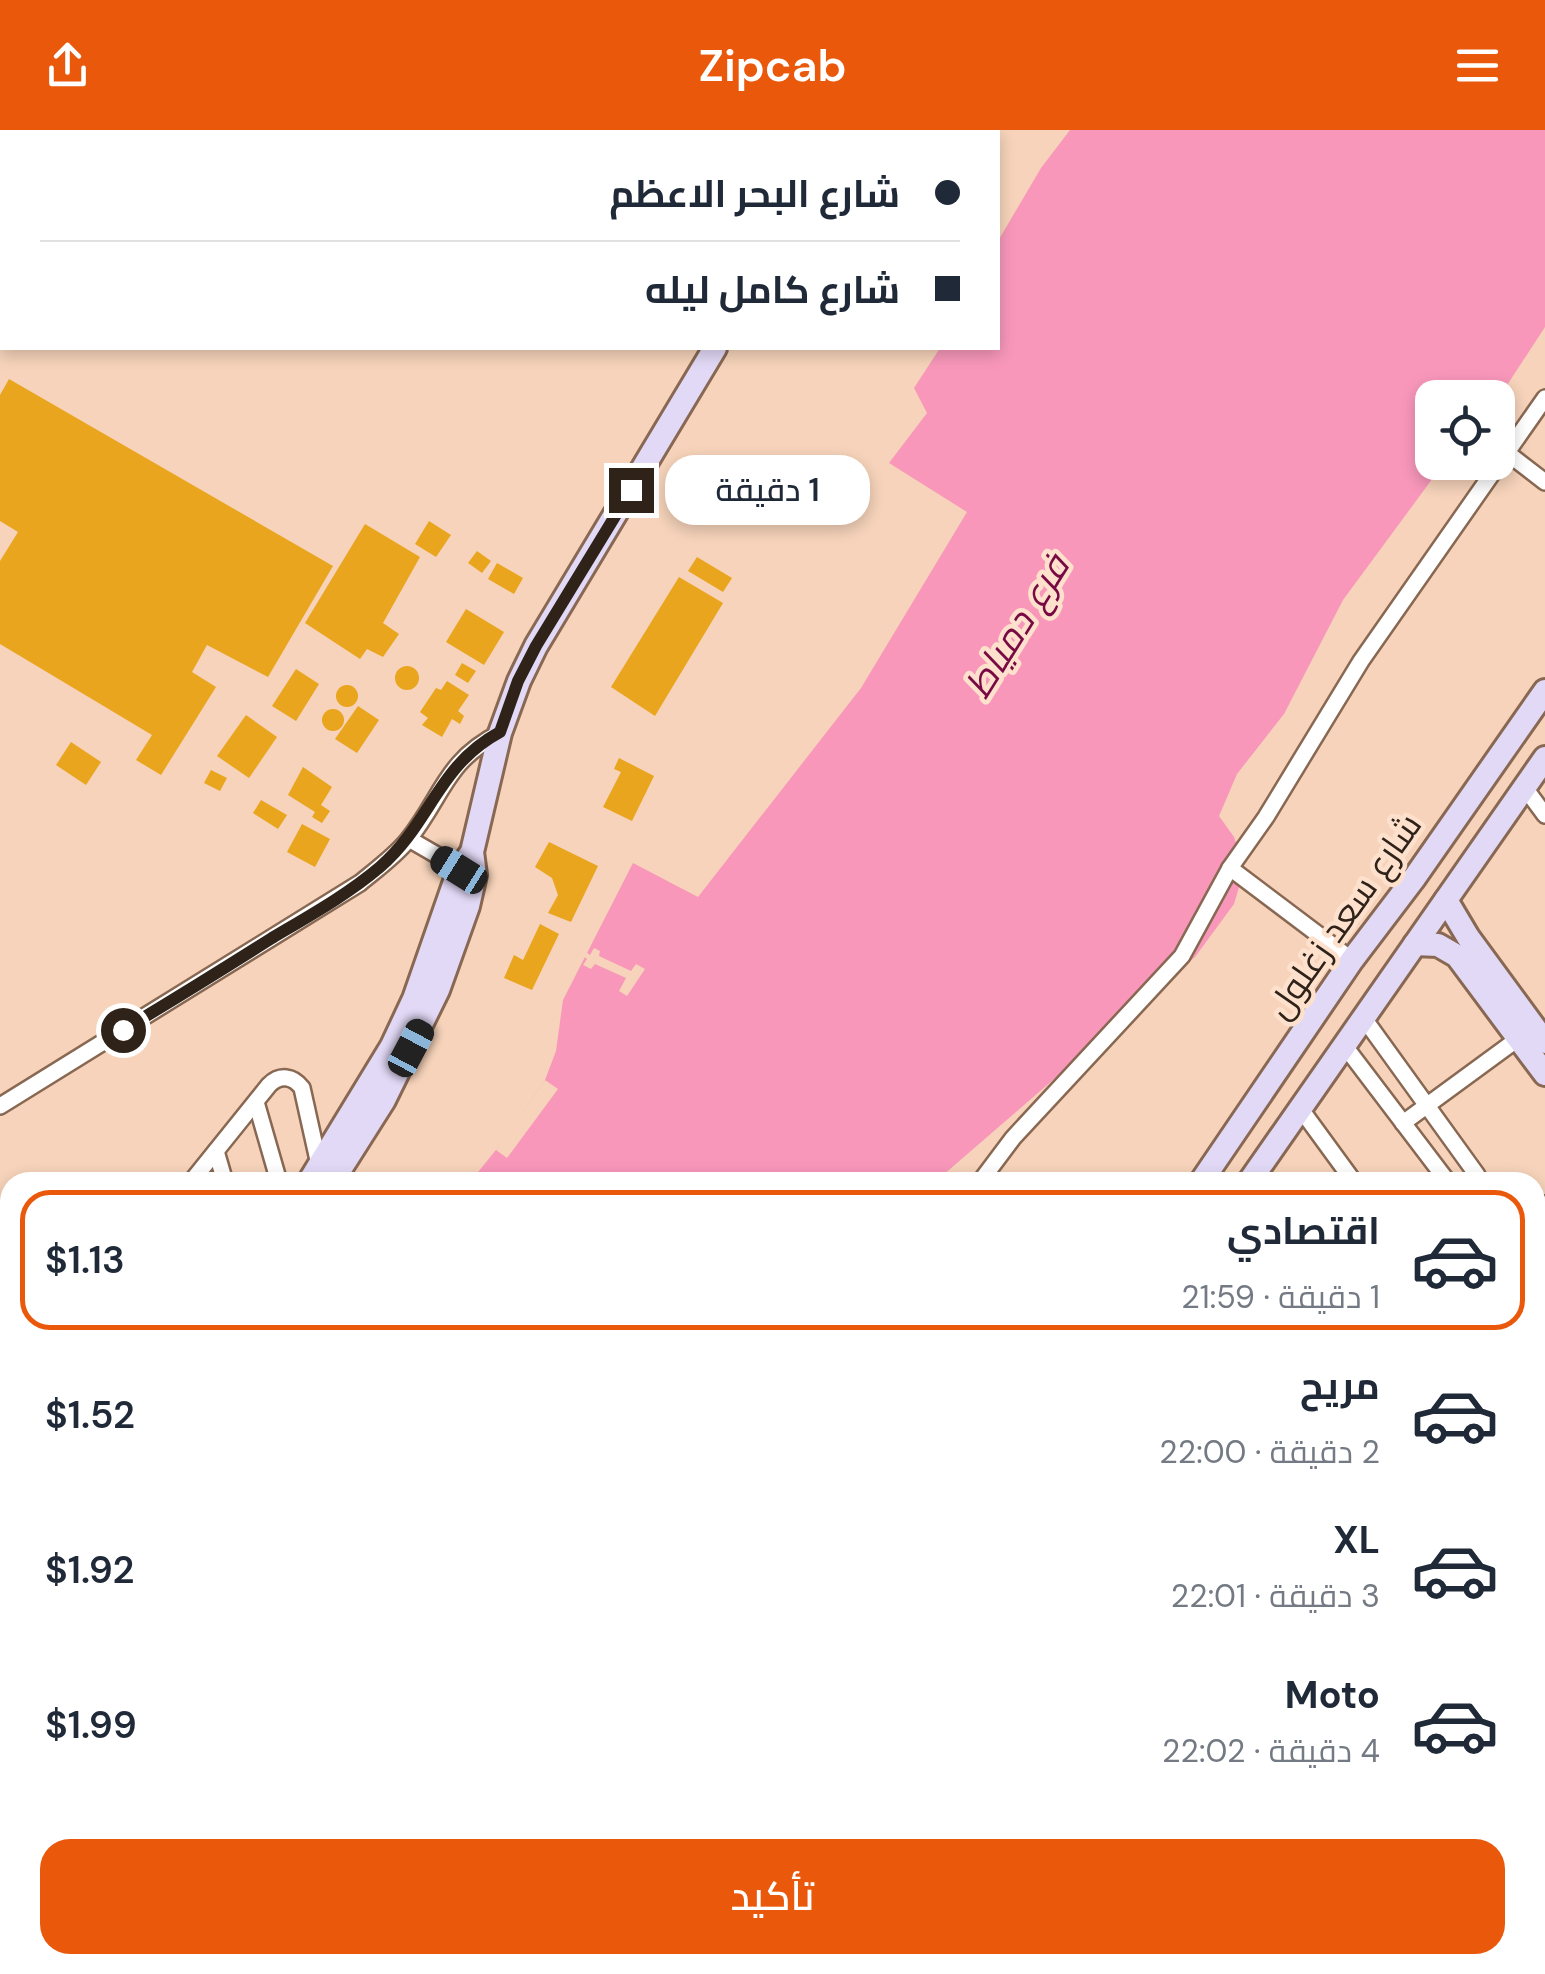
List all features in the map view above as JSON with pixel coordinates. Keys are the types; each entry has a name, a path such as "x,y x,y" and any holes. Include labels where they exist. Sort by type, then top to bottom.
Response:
{"main road":[{"path":"326,1172 438,990 500,732 518,681 714,350"},
{"name":"شارع سعد زغلول","path":"1208,1172 1352,960 1545,691"},
{"path":"1256,1172 1545,758"},
{"path":"1446,900 1468,937 1545,1042"},
{"path":"1415,944 1438,945 1457,956 1545,1074"}],"street":[{"path":"1515,440 1545,398"},
{"path":"1515,459 1545,482"},
{"path":"988,1172 1013,1138 1182,956 1230,868 1361,661 1487,480"},
{"path":"0,1106 335,900 382,865 409,838 450,772 473,749 500,732"},
{"path":"1525,788 1545,815"},
{"path":"409,838 469,866"},
{"path":"1230,868 1352,960"},
{"path":"1364,1017 1476,1172"},
{"path":"1404,1123 1518,1038"},
{"path":"1344,1046 1441,1172"},
{"path":"199,1172 274,1080 286,1077 298,1083 304,1094 320,1172"},
{"path":"256,1102 275,1172"},
{"path":"1300,1108 1347,1172"},
{"path":"216,1151 221,1172"}],"water":[{"name":"فرع دمياط","path":"1070,130 1545,130 1545,327 1510,380 1415,380 1415,480 1431,480 1343,600 1284,714 1237,774 1219,816 1234,837 1242,859 1242,877 1234,904 1195,957 947,1172 478,1172 545,1080 556,1051 563,1000 633,863 698,897 861,688 967,512 889,463 927,413 914,388 939,350 1000,350 1000,238 1041,168"}],"pier":[{"path":"594,948 600,951 599,956 631,971 636,964 645,969 627,996 619,991 626,978 595,964 591,969 583,965 587,959 583,956 586,952 590,955"},
{"path":"545,1080 558,1089 507,1158 496,1150"}],"building":[{"path":"9,379 333,566 268,677 207,645 192,672 216,687 161,775 136,760 152,735 0,644 0,561 18,532 0,521 0,395"},
{"path":"429,521 451,535 436,557 415,544"},
{"path":"365,524 420,557 383,623 399,634 383,657 367,649 360,659 305,623"},
{"path":"477,551 491,561 482,573 468,563"},
{"path":"697,557 732,578 723,592 688,571"},
{"path":"497,563 523,578 514,594 488,579"},
{"path":"679,577 723,603 655,716 611,687"},
{"path":"466,609 504,632 484,665 446,642"},
{"path":"462,663 476,671 468,683 455,675"},
{"path":"407,666 419,678 407,690 395,678"},
{"path":"296,669 319,684 296,721 272,706"},
{"path":"447,681 469,695 458,711 464,716 460,724 452,719 442,737 422,725 428,718 420,712 436,688 441,690"},
{"path":"347,685 355,688 355,704 347,707 339,704 336,696 339,688"},
{"path":"358,706 379,720 357,753 335,739"},
{"path":"333,709 341,712 341,728 333,731 325,728 322,720 325,712"},
{"path":"246,715 277,737 249,778 217,756"},
{"path":"71,742 101,762 86,785 56,765"},
{"path":"619,758 654,776 632,821 603,807 621,772 614,769"},
{"path":"303,767 332,787 321,805 330,811 322,823 312,817 315,812 288,795"},
{"path":"211,770 227,778 220,791 204,783"},
{"path":"261,800 287,815 278,829 253,813"},
{"path":"302,824 330,839 315,867 287,852"},
{"path":"549,842 598,866 571,922 548,913 558,895 552,878 535,867"},
{"path":"540,924 559,934 532,990 504,978 514,955 523,960"}],"route":[{"path":"123,1030 335,900 398,850 450,772 482,742 500,732 518,681 536,646 631,490"}]}
